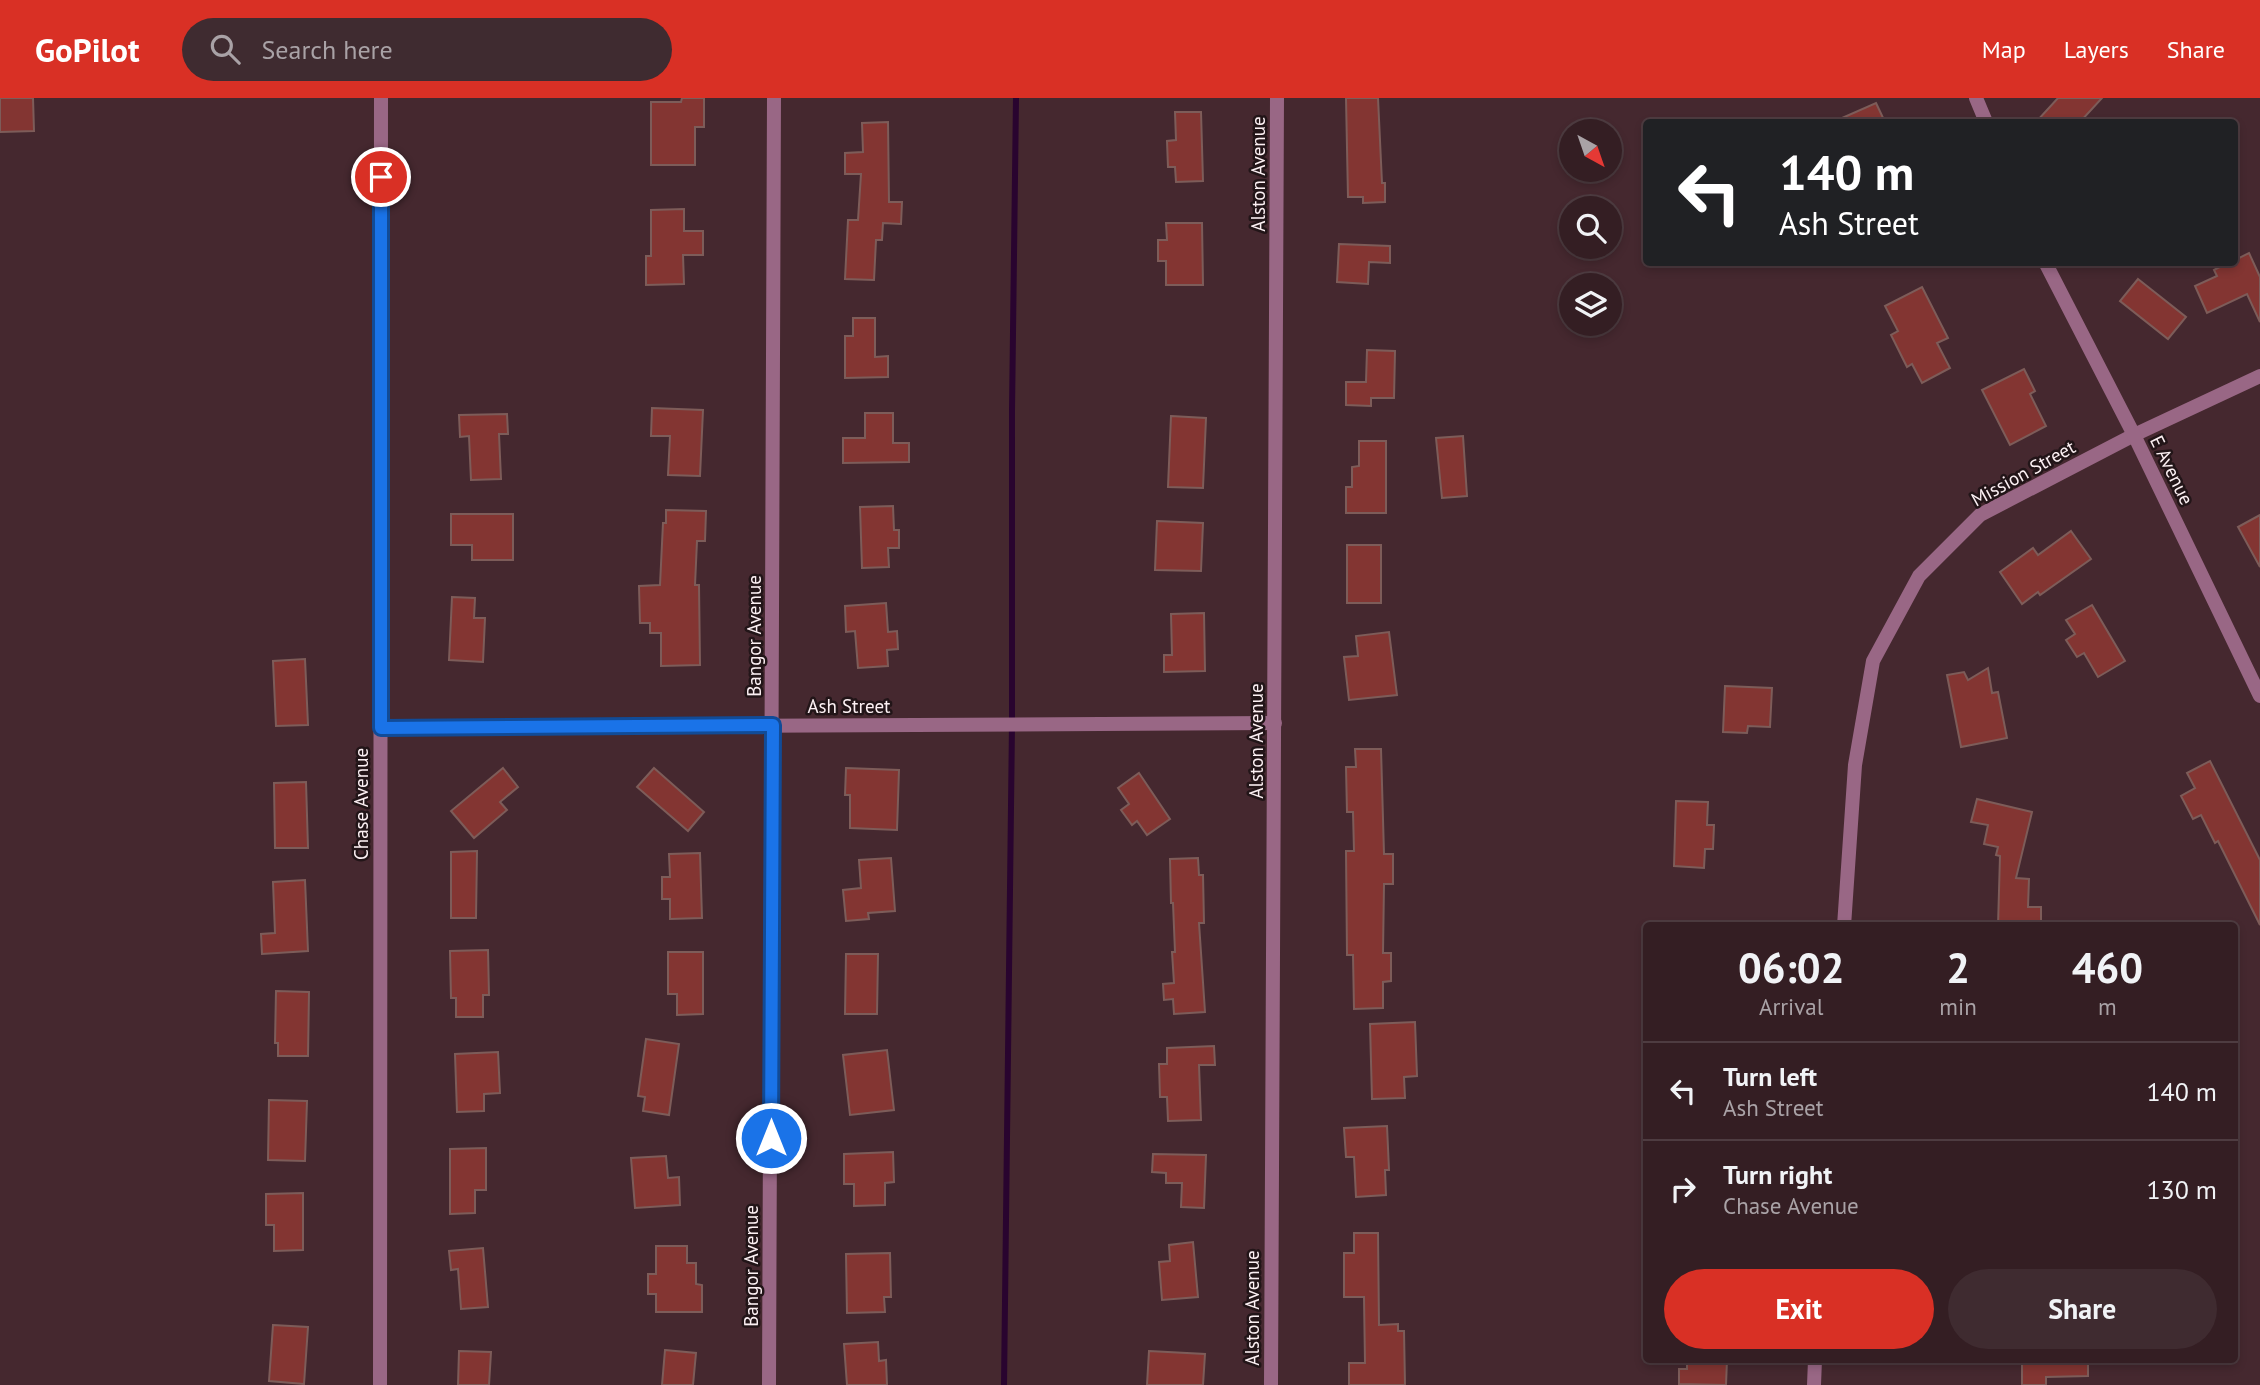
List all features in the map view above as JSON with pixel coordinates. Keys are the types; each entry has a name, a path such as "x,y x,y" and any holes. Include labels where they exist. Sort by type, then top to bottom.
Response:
{"street":[{"name":"Chase Avenue","path":"380,1385 382,98"},
{"name":"Bangor Avenue","path":"769,1385 774,98"},
{"name":"Alston Avenue","path":"1271,1385 1277,98"},
{"path":"1976,98 1985,119"},
{"name":"E Avenue","path":"2047,266 2134,435 2260,696"},
{"name":"Mission Street","path":"1844,922 1855,765 1874,661 1919,576 1980,515 2134,435 2260,376"},
{"name":"Ash Street","path":"381,728 1275,723"},
{"path":"1814,1385 1815,1363"}],"building":[{"path":"0,98 33,98 34,131 0,132"},
{"path":"682,98 704,98 704,127 695,127 695,165 651,165 651,102 681,102"},
{"path":"1346,98 1378,98 1385,202 1363,203 1363,197 1348,197"},
{"path":"2058,98 2102,98 2083,119 2039,119"},
{"path":"1876,103 1884,119 1840,119"},
{"path":"1175,112 1201,112 1203,181 1176,182 1175,167 1168,167 1167,141 1176,140"},
{"path":"888,122 889,202 902,202 901,224 883,223 882,240 876,240 874,280 845,279 848,220 858,220 861,174 845,174 845,153 863,152 862,123"},
{"path":"684,209 684,231 703,231 703,255 683,255 684,284 646,285 646,256 651,256 651,210"},
{"path":"1166,223 1202,223 1203,285 1166,285 1166,261 1158,261 1158,240 1167,240"},
{"path":"1339,244 1390,246 1390,263 1369,262 1368,284 1337,282"},
{"path":"2249,253 2260,277 2260,322 2247,294 2207,313 2195,286 2217,276 2214,270 2222,266 2238,266 2238,258"},
{"path":"2138,279 2186,317 2168,339 2120,301"},
{"path":"1922,287 1948,338 1937,343 1950,368 1922,383 1912,364 1907,367 1891,335 1898,331 1885,306"},
{"path":"853,318 875,318 875,357 888,356 888,377 845,378 845,336 853,336"},
{"path":"1367,350 1395,351 1394,398 1371,398 1371,406 1346,405 1346,382 1366,382"},
{"path":"2024,369 2035,391 2030,394 2046,426 2010,445 1982,390"},
{"path":"652,408 703,410 700,476 668,475 670,436 651,436"},
{"path":"865,413 893,413 893,443 909,443 909,462 843,463 843,438 865,438"},
{"path":"507,414 508,434 499,434 501,479 471,480 469,436 460,437 459,415"},
{"path":"1171,416 1206,418 1203,488 1168,487"},
{"path":"1463,436 1467,496 1442,498 1436,438"},
{"path":"1359,441 1386,441 1386,513 1346,513 1346,487 1352,487 1352,467 1359,466"},
{"path":"893,506 894,530 899,530 899,548 888,548 889,567 862,568 860,507"},
{"path":"666,510 706,511 705,541 697,541 695,585 699,585 700,665 661,666 661,633 650,633 650,623 640,623 639,586 660,585"},
{"path":"451,514 513,514 513,560 472,560 472,545 451,545"},
{"path":"2260,515 2260,567 2238,527"},
{"path":"1157,521 1203,523 1201,571 1155,570"},
{"path":"2071,531 2091,559 2040,595 2038,592 2022,604 2000,572 2033,548 2038,555"},
{"path":"1347,545 1381,545 1381,603 1347,603"},
{"path":"452,597 475,598 474,618 485,618 483,662 449,660"},
{"path":"886,603 888,632 897,631 898,649 887,650 888,666 858,668 855,631 846,632 845,606"},
{"path":"2092,605 2125,661 2098,677 2084,653 2077,657 2066,640 2075,634 2066,620"},
{"path":"1204,613 1205,671 1164,672 1164,655 1172,655 1171,614"},
{"path":"1389,632 1397,695 1349,700 1344,657 1358,656 1356,636"},
{"path":"305,659 308,725 276,726 273,661"},
{"path":"1988,668 1992,693 1998,692 2007,738 1961,747 1947,675 1964,672 1968,680"},
{"path":"1725,686 1772,688 1770,727 1748,726 1747,733 1723,732"},
{"path":"1355,749 1381,749 1384,854 1393,854 1393,884 1384,884 1383,953 1391,953 1391,981 1383,982 1383,1008 1354,1009 1353,955 1347,955 1346,851 1354,851 1353,812 1347,812 1346,767 1356,767"},
{"path":"2210,761 2260,860 2260,925 2218,841 2215,843 2201,815 2193,819 2181,796 2195,788 2187,773"},
{"path":"503,768 518,787 500,802 507,810 474,838 451,811"},
{"path":"654,768 704,812 688,831 637,787"},
{"path":"846,768 899,770 897,830 850,828 850,795 845,795"},
{"path":"1139,773 1170,819 1147,835 1137,821 1132,825 1121,810 1129,804 1118,788"},
{"path":"306,782 308,848 275,848 274,783"},
{"path":"1977,799 2032,812 2016,878 2029,879 2028,907 2041,907 2041,922 1998,922 1998,847 1984,844 1988,825 1971,822"},
{"path":"1676,801 1708,802 1707,825 1714,825 1713,849 1705,849 1704,868 1674,866"},
{"path":"477,851 476,918 451,918 451,852"},
{"path":"700,853 702,918 670,919 670,899 662,899 662,877 670,877 669,854"},
{"path":"891,858 895,911 868,913 869,919 846,921 843,890 861,888 859,860"},
{"path":"1198,858 1199,875 1203,875 1204,923 1199,923 1205,1012 1174,1014 1173,999 1164,1000 1163,984 1174,983 1170,859"},
{"path":"305,880 308,951 262,954 261,934 275,933 273,882"},
{"path":"488,950 489,995 483,995 483,1017 456,1017 456,998 451,998 450,951"},
{"path":"668,952 703,952 703,1014 677,1015 677,994 668,994"},
{"path":"846,954 878,954 877,1014 845,1014"},
{"path":"276,991 309,992 308,1056 278,1056 278,1043 275,1043"},
{"path":"1415,1022 1417,1076 1404,1077 1405,1098 1372,1099 1370,1024"},
{"path":"646,1039 679,1044 669,1115 643,1111 645,1097 638,1096"},
{"path":"1214,1046 1215,1065 1199,1065 1201,1120 1168,1121 1167,1097 1160,1097 1159,1064 1167,1064 1167,1048"},
{"path":"887,1050 894,1110 850,1115 843,1055"},
{"path":"498,1052 500,1093 484,1094 484,1111 457,1112 455,1054"},
{"path":"269,1100 307,1101 305,1161 268,1160"},
{"path":"1387,1126 1389,1170 1385,1170 1386,1195 1356,1197 1354,1157 1346,1157 1344,1128"},
{"path":"486,1148 486,1190 475,1190 475,1213 450,1214 450,1149"},
{"path":"893,1152 894,1182 885,1183 885,1205 854,1206 854,1184 844,1184 844,1154"},
{"path":"1153,1154 1206,1155 1204,1208 1181,1207 1182,1183 1166,1183 1166,1173 1152,1172"},
{"path":"666,1156 668,1178 679,1177 680,1205 635,1208 631,1158"},
{"path":"303,1193 303,1250 274,1251 274,1225 266,1225 266,1194"},
{"path":"1354,1233 1378,1233 1379,1325 1398,1324 1398,1331 1404,1331 1405,1385 1349,1385 1349,1363 1365,1363 1364,1297 1344,1297 1344,1253 1354,1253"},
{"path":"1193,1242 1198,1297 1162,1300 1159,1262 1170,1261 1169,1245"},
{"path":"656,1246 687,1246 687,1263 696,1263 696,1284 702,1285 702,1312 656,1312 656,1294 648,1294 648,1274 656,1274"},
{"path":"483,1248 488,1307 461,1309 458,1269 451,1270 449,1251"},
{"path":"890,1253 891,1297 884,1297 885,1312 847,1313 846,1254"},
{"path":"273,1325 308,1327 304,1384 269,1381"},
{"path":"878,1342 879,1361 886,1360 887,1385 847,1385 844,1344"},
{"path":"665,1350 696,1353 693,1385 662,1385"},
{"path":"459,1351 491,1352 489,1385 458,1385"},
{"path":"1149,1351 1205,1354 1203,1385 1147,1385"},
{"path":"1687,1363 1727,1363 1726,1385 1679,1384 1679,1369 1687,1369"},
{"path":"2022,1363 2088,1363 2088,1376 2046,1377 2046,1385 2022,1385"}],"waterway":[{"path":"1004,1385 1016,98"}],"route":[{"path":"381,177 381,728 773,725 771,1138"}]}
